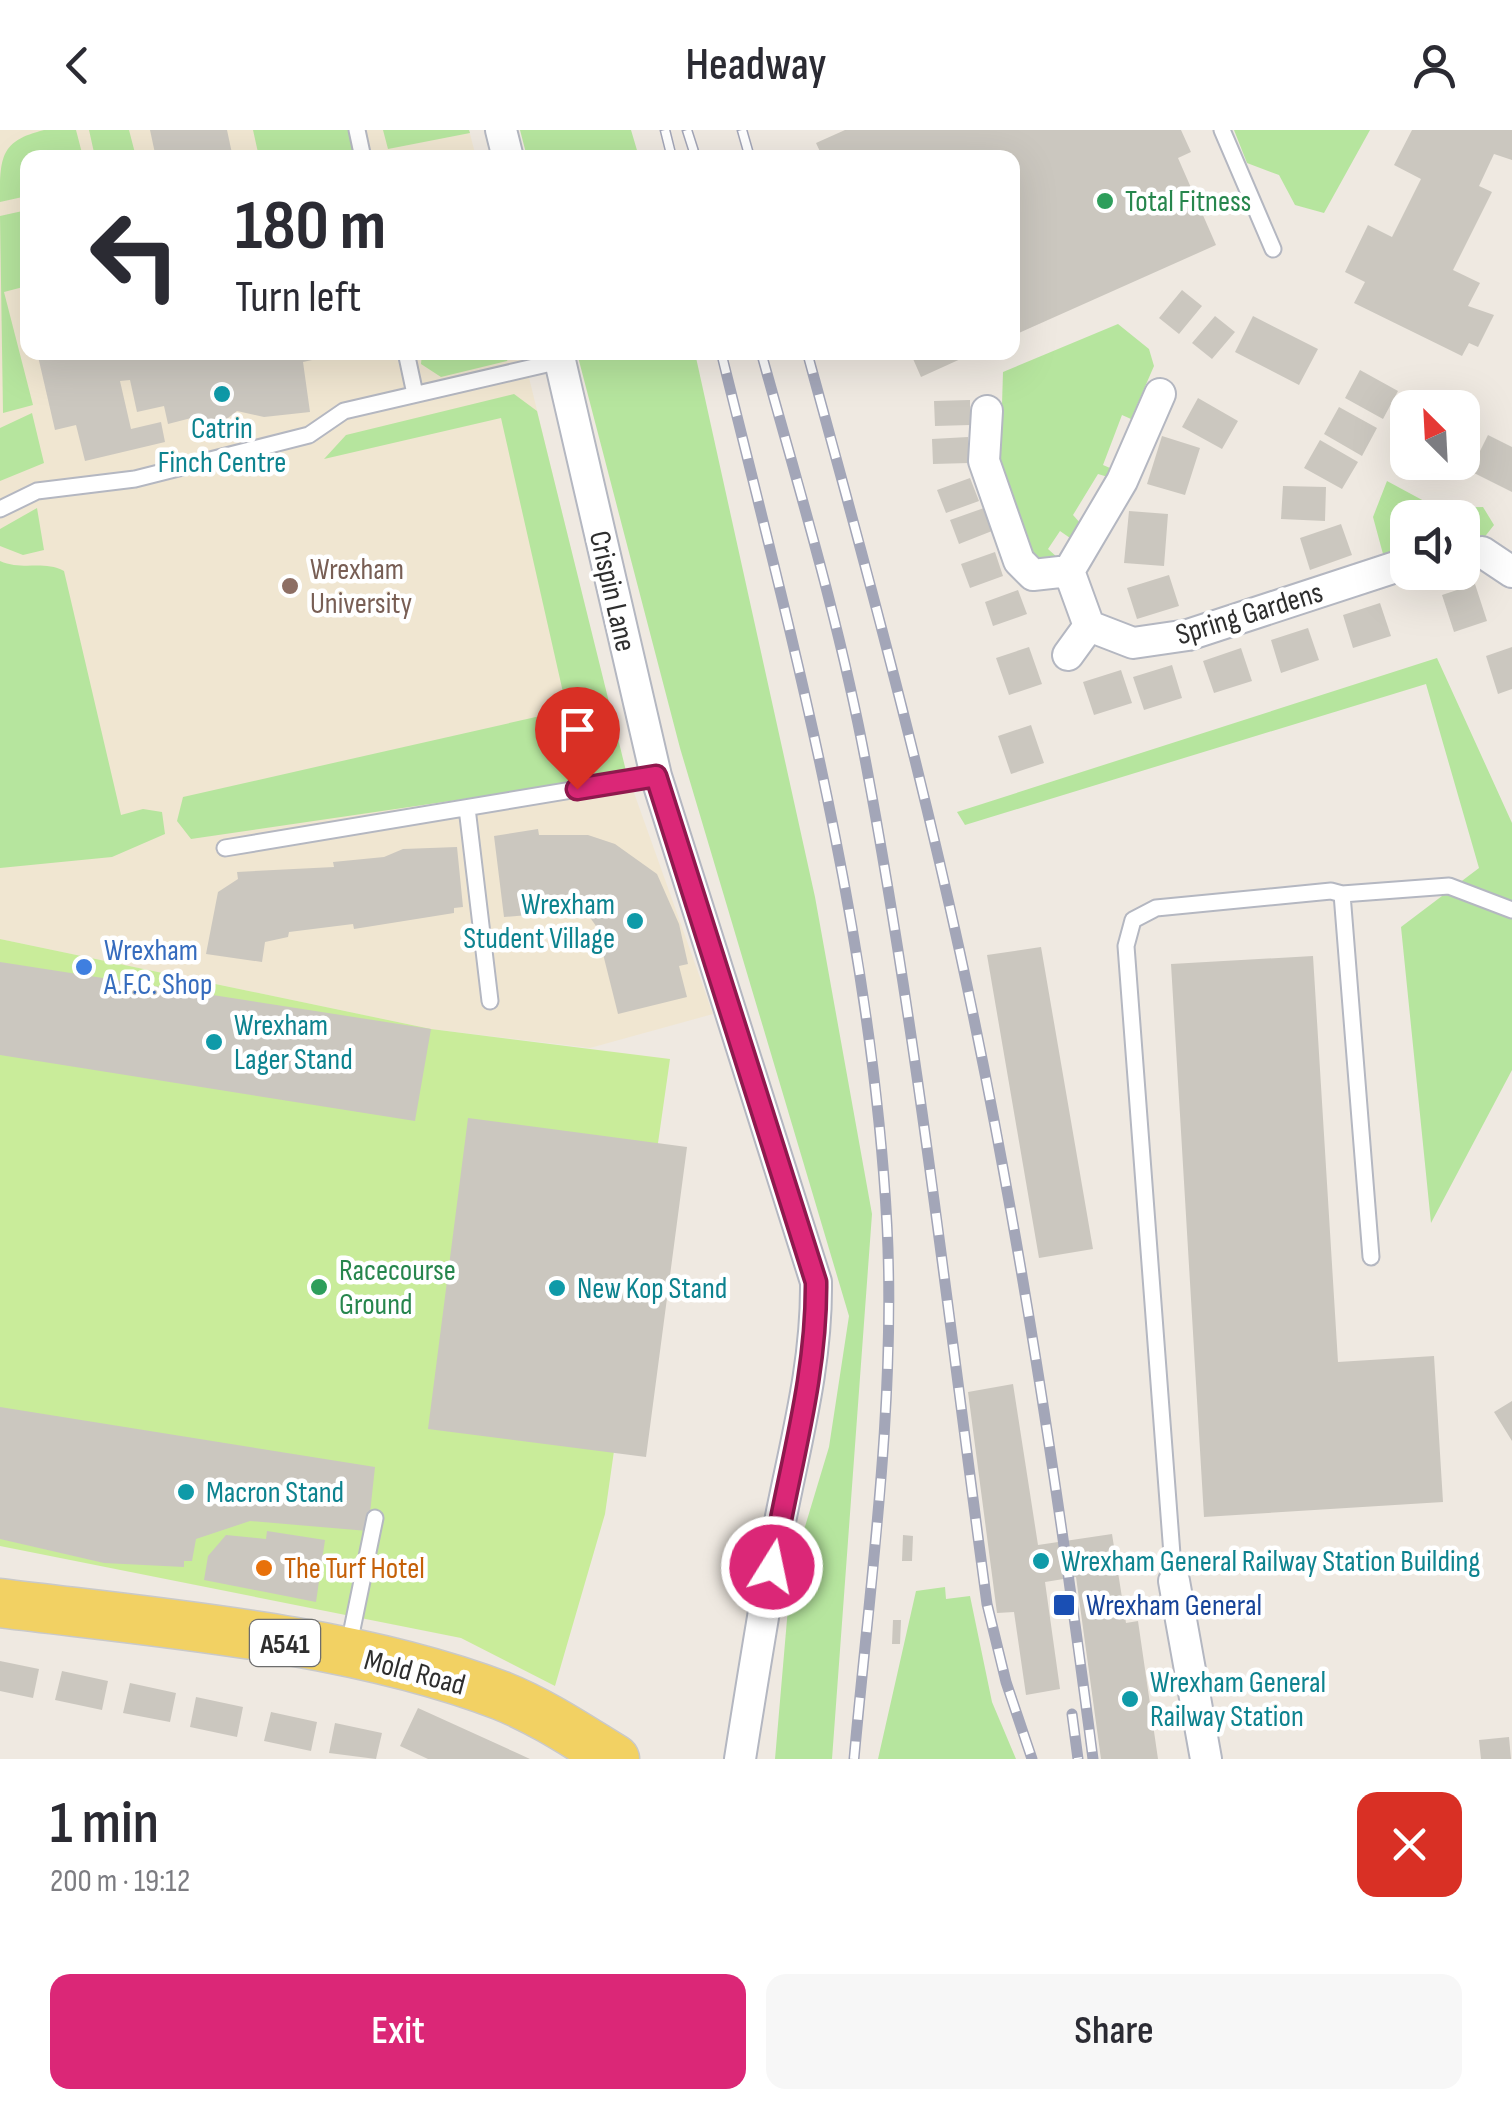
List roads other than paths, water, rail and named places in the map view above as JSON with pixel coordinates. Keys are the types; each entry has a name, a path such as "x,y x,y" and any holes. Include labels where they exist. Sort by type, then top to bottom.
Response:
{"main road":[{"name":"Mold Road","path":"0,1584 140,1621"},
{"name":"Mold Road","path":"0,1602 347,1653 504,1697 568,1745 616,1759"}],"street":[{"name":"Crispin Lane","path":"560,360 656,776 816,1282 817,1334 806,1410 778,1529 740,1759"},
{"path":"1068,570 1122,481 1160,394"},
{"path":"986,411 984,461 1019,561 1033,575 1068,570"},
{"path":"1480,552 1512,572"},
{"path":"1068,570 1089,626 1068,655"},
{"name":"Spring Gardens","path":"1089,626 1133,642 1188,635 1390,570"},
{"path":"1174,1581 1206,1759"}],"lane":[{"path":"1222,130 1273,249"},
{"path":"408,360 415,394"},
{"path":"0,509 38,490 135,479 310,435 344,411 547,360"},
{"path":"226,848 656,776"},
{"path":"468,808 490,1001"},
{"path":"1174,1581 1127,929 1156,908 1331,891 1342,894 1449,886 1512,910"},
{"path":"1342,894 1371,1257"},
{"path":"347,1653 375,1518"}],"railway":[{"path":"665,130 670,150"},
{"path":"687,130 693,150"},
{"path":"742,130 748,150"},
{"path":"723,360 825,785 864,1004 878,1114 887,1225 888,1359 880,1492 854,1759"},
{"path":"763,360 831,608 866,764 917,1078 987,1604 1006,1682 1032,1759"},
{"path":"809,360 907,727 981,1053 1035,1355 1093,1759"},
{"path":"1072,1714 1078,1759"}],"place":[{"name":"Total Fitness","path":"1105,201"},
{"name":"Catrin Finch Centre","path":"222,394"},
{"name":"Wrexham University","path":"290,586"},
{"name":"Wrexham Student Village","path":"635,921"},
{"name":"Wrexham A.F.C. Shop","path":"84,967"},
{"name":"Wrexham Lager Stand","path":"214,1042"},
{"name":"Racecourse Ground","path":"319,1287"},
{"name":"New Kop Stand","path":"557,1288"},
{"name":"Macron Stand","path":"186,1492"},
{"name":"Wrexham General Railway Station Building","path":"1041,1561"},
{"name":"The Turf Hotel","path":"264,1568"},
{"name":"Wrexham General","path":"1064,1605"},
{"name":"Wrexham General Railway Station","path":"1130,1699"}]}
